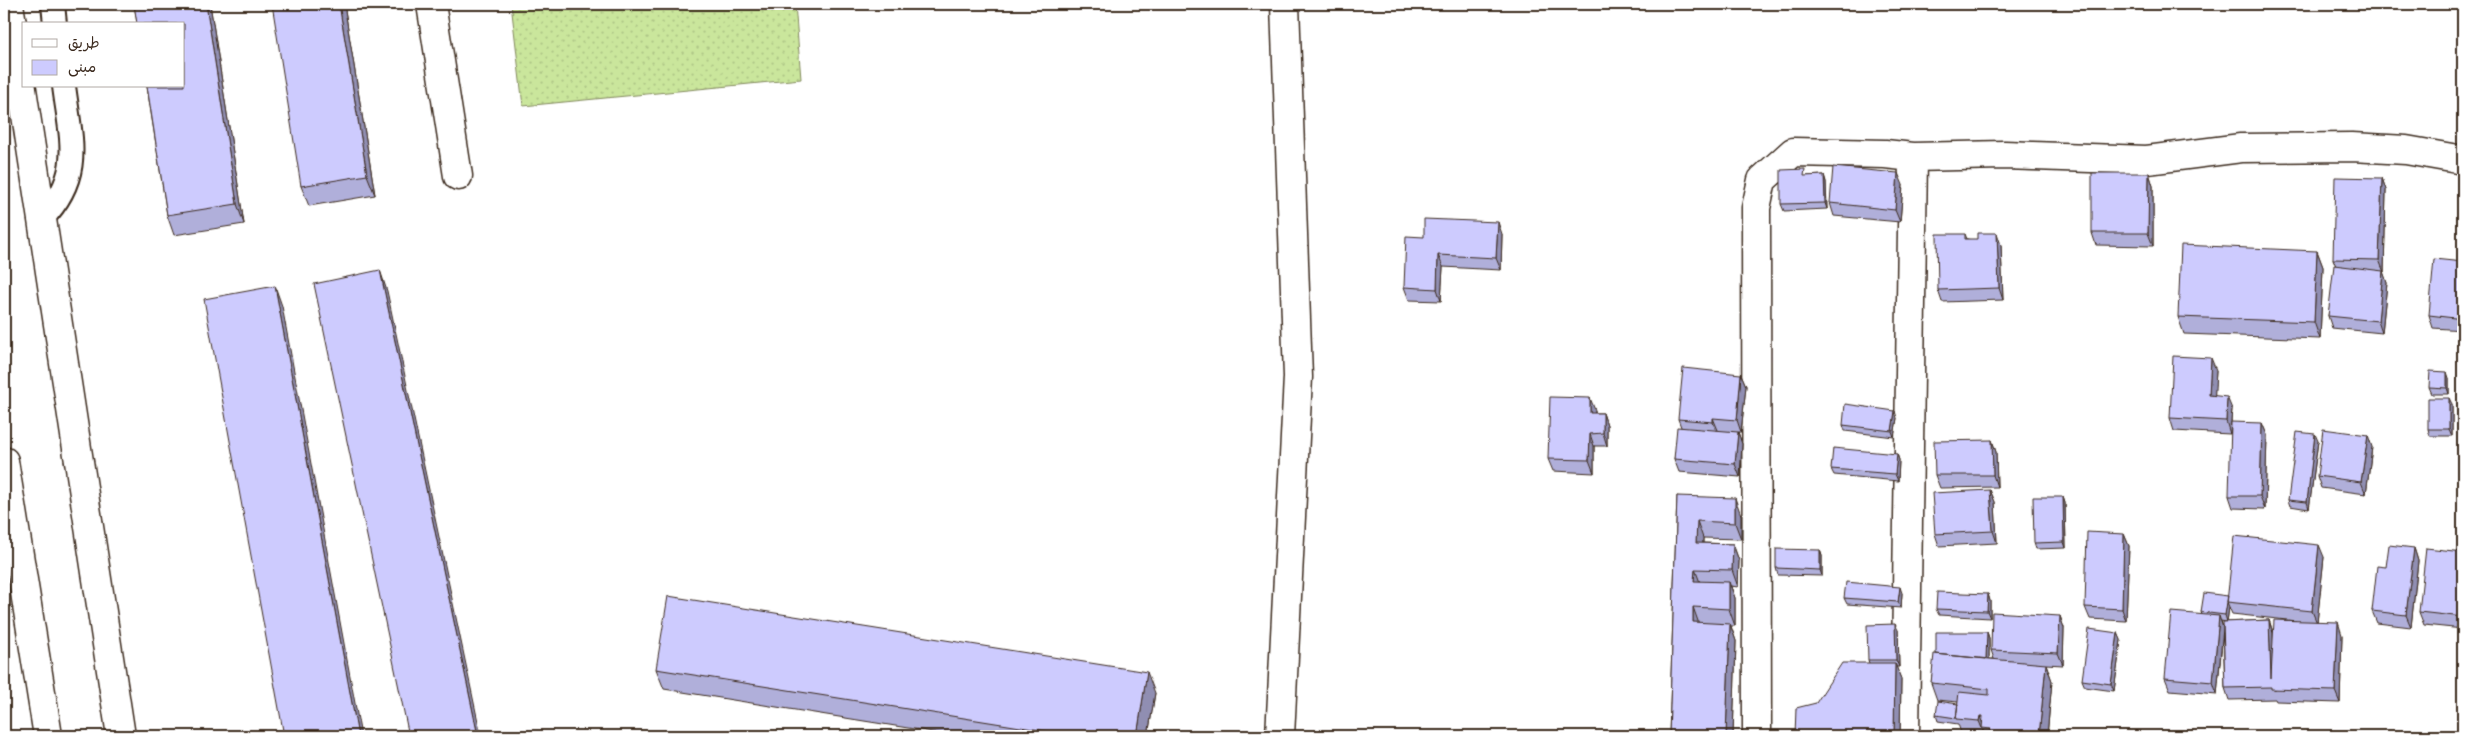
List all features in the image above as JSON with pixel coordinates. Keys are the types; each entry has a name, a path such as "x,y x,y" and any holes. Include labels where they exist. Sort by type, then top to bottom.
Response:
{"street":[{"path":"9,4 121,736"},
{"path":"431,4 458,176"},
{"path":"1280,736 1298,377 1284,4"},
{"path":"1757,736 1756,208 1762,180 1793,152 1884,154 1914,158 2004,155 2147,160 2241,148 2352,147 2406,150 2463,160"},
{"path":"1905,736 1914,158"},
{"path":"4,461 48,736"}],"lane":[{"path":"53,4 55,22"},
{"path":"42,219 65,190 71,170 72,146 64,88"}],"green space":[{"path":"511,4 795,4 801,79 523,106"}],"building":[{"path":"134,4 206,4 237,204 167,215 147,88 185,88 185,22 137,22"},
{"path":"272,4 339,4 367,175 301,186"},
{"path":"1833,167 1898,173 1895,210 1830,203"},
{"path":"1805,169 1804,176 1824,175 1825,203 1781,204 1781,170"},
{"path":"2092,173 2149,173 2148,233 2092,233"},
{"path":"2335,177 2382,178 2379,260 2333,259"},
{"path":"1424,219 1498,222 1496,258 1438,255 1437,289 1404,287 1406,236 1424,237"},
{"path":"1977,233 1997,233 1999,288 1938,290 1937,234 1965,234 1965,239 1977,239"},
{"path":"2181,245 2317,251 2314,322 2178,317"},
{"path":"2434,259 2463,262 2463,319 2429,315"},
{"path":"2334,265 2383,271 2378,321 2328,316"},
{"path":"380,270 478,736 409,736 314,284"},
{"path":"275,286 358,736 284,736 204,299"},
{"path":"2173,356 2211,358 2209,395 2227,397 2226,421 2170,418"},
{"path":"1683,368 1741,374 1737,420 1713,418 1713,422 1678,419"},
{"path":"2430,371 2447,372 2447,388 2429,387"},
{"path":"1550,397 1590,398 1590,413 1603,413 1603,433 1590,434 1589,460 1548,459"},
{"path":"2428,398 2449,398 2449,429 2428,429"},
{"path":"1845,404 1895,411 1892,431 1843,425"},
{"path":"2460,414 2463,414 2463,434 2460,433"},
{"path":"2231,422 2262,423 2260,496 2229,496"},
{"path":"1677,427 1738,432 1735,464 1674,459"},
{"path":"2323,429 2368,435 2361,482 2317,476"},
{"path":"2297,432 2315,434 2307,502 2288,500"},
{"path":"1992,440 1993,475 1935,475 1934,441"},
{"path":"1833,448 1897,454 1895,474 1831,469"},
{"path":"1990,490 1993,531 1935,534 1932,493"},
{"path":"1677,496 1735,498 1735,523 1697,521 1696,543 1733,544 1732,570 1695,569 1694,581 1729,582 1729,609 1693,607 1693,622 1730,624 1726,736 1669,736"},
{"path":"2033,497 2063,497 2064,542 2034,543"},
{"path":"2087,532 2124,534 2122,609 2085,607"},
{"path":"2234,536 2319,545 2312,611 2227,602"},
{"path":"2389,545 2414,548 2406,615 2372,611 2377,566 2386,567"},
{"path":"2426,548 2463,552 2463,617 2419,612"},
{"path":"1776,549 1820,550 1820,570 1776,568"},
{"path":"1846,582 1900,587 1898,602 1844,598"},
{"path":"1937,592 1988,594 1987,611 1936,609"},
{"path":"2204,593 2228,596 2225,615 2201,612"},
{"path":"668,596 1147,672 1137,736 1077,736 656,669"},
{"path":"1992,612 2060,616 2058,653 1991,650"},
{"path":"2171,612 2219,616 2213,682 2165,678"},
{"path":"2269,620 2271,678 2274,620 2338,622 2335,691 2271,689 2271,687 2225,688 2223,622"},
{"path":"1895,624 1896,660 1868,660 1867,625"},
{"path":"2089,629 2118,633 2111,684 2082,680"},
{"path":"1936,632 1987,632 1986,659 1936,654"},
{"path":"1934,654 2046,664 2039,736 1990,734 1991,729 1982,728 1983,716 1980,716 1979,721 1956,719 1959,692 1989,695 1989,689 1931,683"},
{"path":"1842,663 1895,663 1894,736 1795,736 1796,708 1816,703"},
{"path":"1938,701 1958,704 1956,718 1936,715"},
{"path":"1928,734 1950,736 1928,736"}]}
